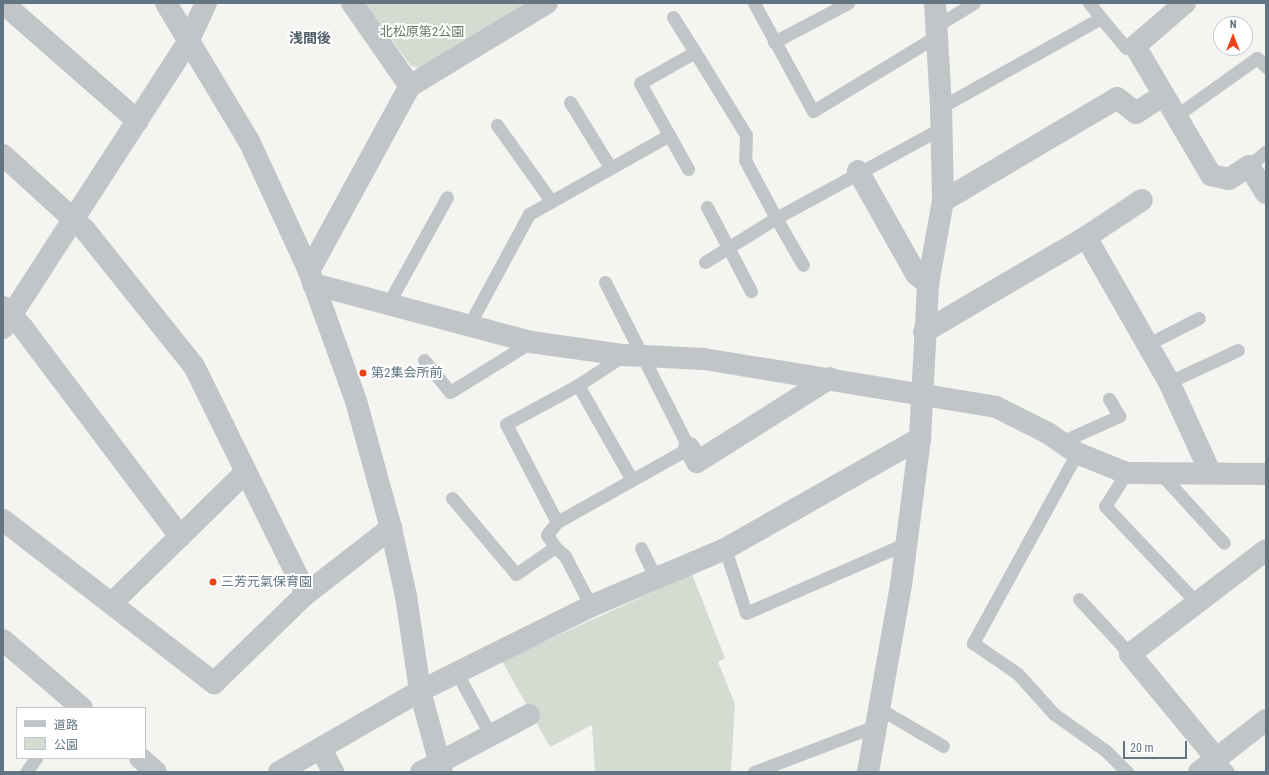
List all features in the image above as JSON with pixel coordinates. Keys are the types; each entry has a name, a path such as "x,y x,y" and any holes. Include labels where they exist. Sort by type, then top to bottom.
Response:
{"street":[{"path":"3,3 138,121"},
{"path":"166,3 249,141 311,278 356,401 391,528 406,596 420,691 434,769 529,715"},
{"path":"180,536 6,317 138,121 189,40 206,3"},
{"path":"352,3 410,86"},
{"path":"311,278 410,86 547,3"},
{"path":"868,772 879,717 906,543 920,438 924,332 928,284 943,201 942,117 934,3"},
{"path":"1185,3 1135,46 1211,175 1229,179 1249,166 1266,193"},
{"path":"943,201 1117,98 1136,113 1164,95"},
{"path":"3,155 73,218 194,366 306,594"},
{"path":"858,171 916,274 928,284"},
{"path":"924,332 1086,237 1142,200"},
{"path":"1086,237 1169,382 1210,472"},
{"path":"311,278 388,304 531,342 634,355 704,359 715,362 830,378 996,408 1048,433 1069,447 1126,473 1161,474 1210,472 1266,474"},
{"path":"689,448 697,462 830,378"},
{"path":"278,772 321,749 420,691 591,606 725,549 920,438"},
{"path":"112,603 246,472"},
{"path":"3,520 214,683 306,594 391,528"},
{"path":"1222,765 1130,654 1266,550"},
{"path":"3,640 78,707"},
{"path":"1199,772 1222,765 1266,720"},
{"path":"321,749 333,772"}],"lane":[{"path":"754,3 812,111 936,31 974,3"},
{"path":"774,42 848,3"},
{"path":"1089,3 1126,48 1135,46"},
{"path":"673,17 746,135 745,160 803,265"},
{"path":"705,262 776,218 858,171 1101,18"},
{"path":"688,170 640,84 695,52"},
{"path":"1177,115 1257,58 1266,67"},
{"path":"570,102 610,167"},
{"path":"497,125 551,201"},
{"path":"469,325 529,214 669,135"},
{"path":"1249,166 1266,151"},
{"path":"388,304 447,198"},
{"path":"707,207 727,248 751,291"},
{"path":"591,606 565,556 555,547 547,535 557,522 689,448 634,355 605,282"},
{"path":"1148,344 1199,318"},
{"path":"424,360 450,392 531,342"},
{"path":"1169,382 1238,350"},
{"path":"557,522 506,424 634,355"},
{"path":"578,385 632,480"},
{"path":"1109,399 1119,416 1069,447 973,643 1018,674 1054,714 1106,751 1127,772"},
{"path":"1126,473 1105,506 1197,603"},
{"path":"1161,474 1224,543"},
{"path":"452,498 516,574 555,547"},
{"path":"725,549 746,613 906,543"},
{"path":"641,548 656,579"},
{"path":"1079,599 1130,654"},
{"path":"457,673 490,736"},
{"path":"754,772 879,717 943,746"},
{"path":"26,772 35,759"}],"green space":[{"name":"北松原第2公園","path":"365,3 527,3 419,68 411,66"},
{"path":"692,574 725,658 718,662 735,704 731,772 595,772 592,725 550,747 502,661"}],"place":[{"name":"第2集会所前","path":"363,373"},
{"name":"三芳元氣保育園","path":"213,582"}],"district":[{"name":"浅間後","path":"310,38"}]}
